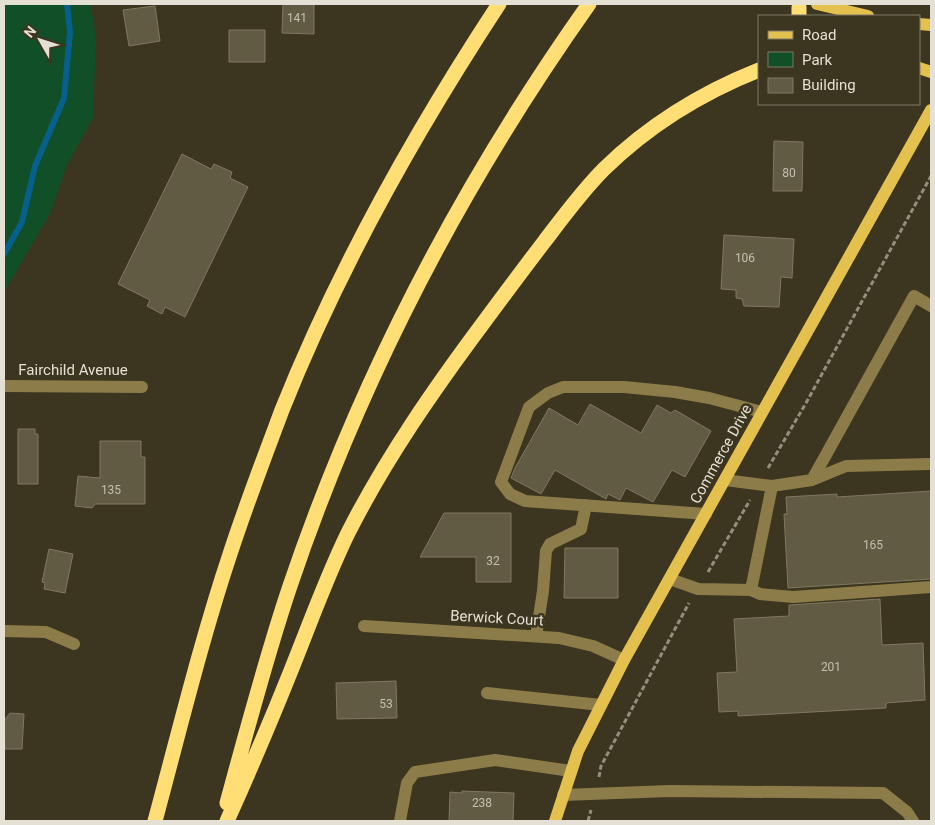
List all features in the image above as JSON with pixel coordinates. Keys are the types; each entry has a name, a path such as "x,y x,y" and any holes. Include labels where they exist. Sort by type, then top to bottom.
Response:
{"highway":[{"path":"155,821 230,554 283,408 346,268 381,199 453,74 499,4"},
{"path":"222,821 264,669 290,585 319,508 375,374 407,306 480,172 518,107 589,4"},
{"path":"227,821 259,750 319,597 349,532 384,468 423,407 557,224 604,169 633,142 662,120 692,101 756,71"}],"main road":[{"path":"817,4 864,15"},
{"name":"Commerce Drive","path":"555,821 578,751 624,660 931,110"}],"street":[{"path":"812,480 914,296 931,306"},
{"name":"Fairchild Avenue","path":"4,386 142,387"},
{"path":"706,514 525,500 510,494 501,482 529,407 548,393 563,387 624,387 675,392 709,398 762,412"},
{"path":"725,480 772,486 812,480 846,466 931,464"},
{"path":"751,590 772,486"},
{"path":"536,636 543,591 546,551 550,544 581,529 586,505"},
{"path":"670,579 698,588 751,590 760,594 792,597 931,587"},
{"name":"Berwick Court","path":"364,626 559,638 584,644 624,660"},
{"path":"4,631 46,632 74,644"},
{"path":"487,693 602,705"},
{"path":"400,821 407,783 415,772 495,760 571,771"},
{"path":"563,795 670,791 882,793 907,812 913,821"}],"green space":[{"path":"4,4 91,4 96,40 93,118 67,165 50,214 4,292"}],"building":[{"path":"283,4 314,4 314,34 282,33"},
{"path":"155,6 160,41 129,46 123,10"},
{"path":"229,30 265,30 265,62 229,62"},
{"path":"774,141 803,142 802,191 773,191"},
{"path":"182,154 211,169 214,164 232,172 230,178 248,187 185,317 165,307 162,314 147,306 150,300 118,284"},
{"path":"724,235 794,239 792,278 781,277 779,307 744,306 742,299 736,298 736,290 721,289"},
{"path":"590,404 641,433 657,405 671,413 675,410 711,431 685,477 672,470 653,502 626,488 620,500 608,494 606,499 555,470 541,494 511,478 549,408 578,425"},
{"path":"18,429 35,429 35,434 38,434 38,484 18,484"},
{"path":"100,441 141,441 141,457 145,457 145,504 95,504 92,508 75,506 78,476 100,478"},
{"path":"931,491 931,579 788,588 784,514 787,514 786,497 837,494 837,497"},
{"path":"444,513 511,513 511,582 476,582 476,557 420,557"},
{"path":"565,548 618,548 618,598 564,598"},
{"path":"49,549 73,554 65,593 44,589 45,583 42,582"},
{"path":"880,599 882,645 923,643 925,700 886,703 886,708 738,716 738,711 719,712 717,673 737,672 734,619 789,616 789,605"},
{"path":"396,681 397,718 337,719 336,683"},
{"path":"10,713 24,714 22,749 5,749 4,721"},
{"path":"462,791 514,793 513,821 449,821 450,792 462,793"}],"waterway":[{"path":"4,254 22,222 35,166 64,98 70,32 67,4"}]}
